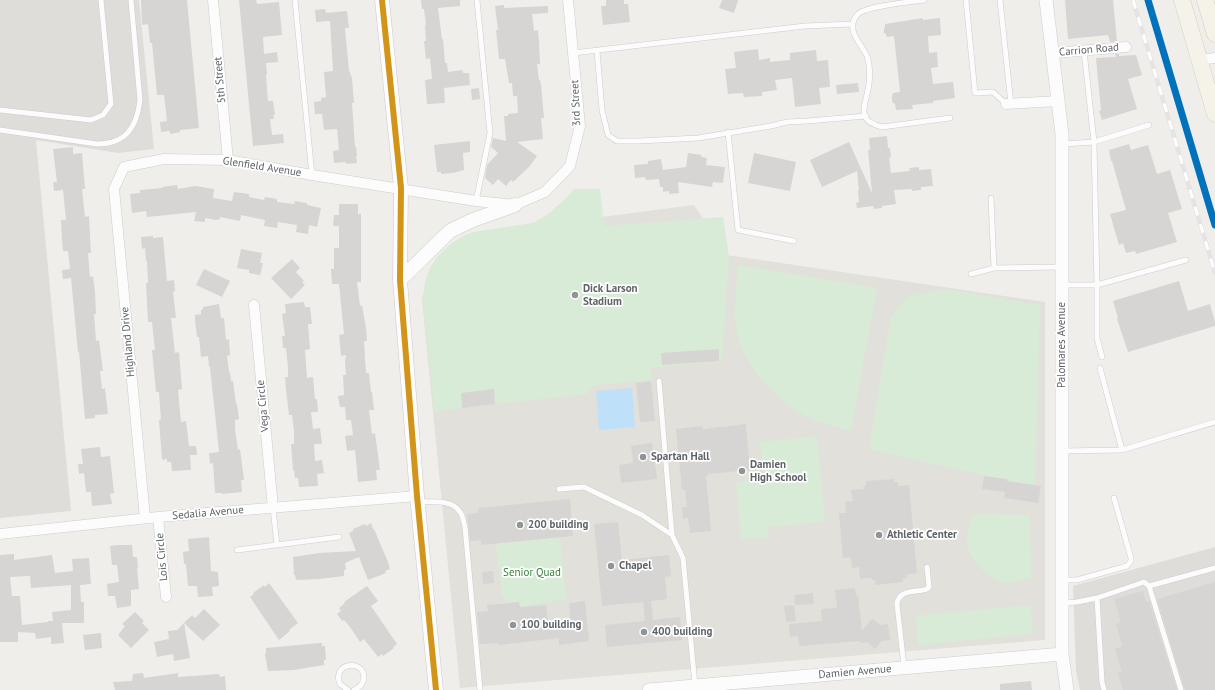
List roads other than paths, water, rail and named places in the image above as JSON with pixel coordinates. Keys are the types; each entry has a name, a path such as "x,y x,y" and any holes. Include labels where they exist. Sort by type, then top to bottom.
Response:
{"main road":[{"path":"382,0 401,188 400,280 418,499 436,690"},
{"path":"1182,0 1207,59 1215,114"},
{"path":"1205,0 1215,34"},
{"path":"400,280 450,230 473,220 515,206"}],"street":[{"name":"5th Street","path":"213,0 228,160"},
{"name":"3rd Street","path":"515,206 545,192 570,166 580,126 568,0"},
{"name":"Palomares Avenue","path":"1046,0 1062,144 1062,654 1067,690"},
{"name":"Carrion Road","path":"1053,53 1126,47"},
{"path":"1008,104 1058,101"},
{"name":"Glenfield Avenue","path":"124,167 164,159 228,160 312,176 401,188"},
{"name":"Highland Drive","path":"124,167 114,190 145,518"},
{"path":"401,188 515,206"},
{"name":"Vega Circle","path":"254,305 272,508"},
{"name":"Sedalia Avenue","path":"0,534 145,518 418,499"},
{"name":"Lois Circle","path":"158,517 166,597"},
{"name":"Damien Avenue","path":"648,690 1062,654"}],"lane":[{"path":"0,110 90,120 103,115 111,104 101,0"},
{"path":"0,130 97,144 109,144 128,134 134,126 139,114 140,100 131,0"},
{"path":"295,0 312,176"},
{"path":"476,201 490,133 477,0"},
{"path":"924,0 868,8 857,14 853,24 853,34 867,57 870,69 869,85 863,109 867,120 872,124 882,127 950,118"},
{"path":"966,0 975,93 993,92 1008,104"},
{"path":"1000,0 1008,104"},
{"path":"573,54 805,26 853,24"},
{"path":"597,51 602,110 608,135 617,141 639,142 698,138 787,122 866,116"},
{"path":"1084,51 1094,142 1098,285 1097,338 1102,357"},
{"path":"1062,144 1094,142 1149,125"},
{"path":"728,132 738,230 794,241"},
{"path":"991,198 994,268"},
{"path":"1062,285 1098,285 1186,260"},
{"path":"971,274 994,268 1062,267"},
{"path":"1100,368 1122,450"},
{"path":"659,381 672,535 683,558 696,686"},
{"path":"1062,451 1122,450 1215,422"},
{"path":"559,489 584,487 642,515 672,535"},
{"path":"1062,580 1074,580 1091,576 1127,566 1131,561 1114,498"},
{"path":"418,499 440,502 454,506 461,512 465,527 480,690"},
{"path":"272,508 277,544"},
{"path":"237,550 339,537"},
{"path":"904,667 897,604 898,599 903,594 927,589 929,587 927,567"},
{"path":"1149,586 1215,568"},
{"path":"1063,603 1097,598 1144,582 1149,586 1181,690"},
{"path":"1097,598 1102,682 1104,690"},
{"path":"348,690 340,684 338,676 342,669 349,665 358,667 364,678 362,685 354,690"}],"water":[{"path":"632,388 635,427 599,430 596,391"}],"railway":[{"path":"1133,0 1215,273"}],"place":[{"name":"Dick Larson Stadium","path":"575,295"},
{"name":"Spartan Hall","path":"643,457"},
{"name":"Damien High School","path":"742,471"},
{"name":"200 building","path":"520,525"},
{"name":"Athletic Center","path":"879,535"},
{"name":"Chapel","path":"611,566"},
{"name":"100 building","path":"513,625"},
{"name":"400 building","path":"644,632"}],"park label":[{"name":"Senior Quad","path":"532,573"}]}
